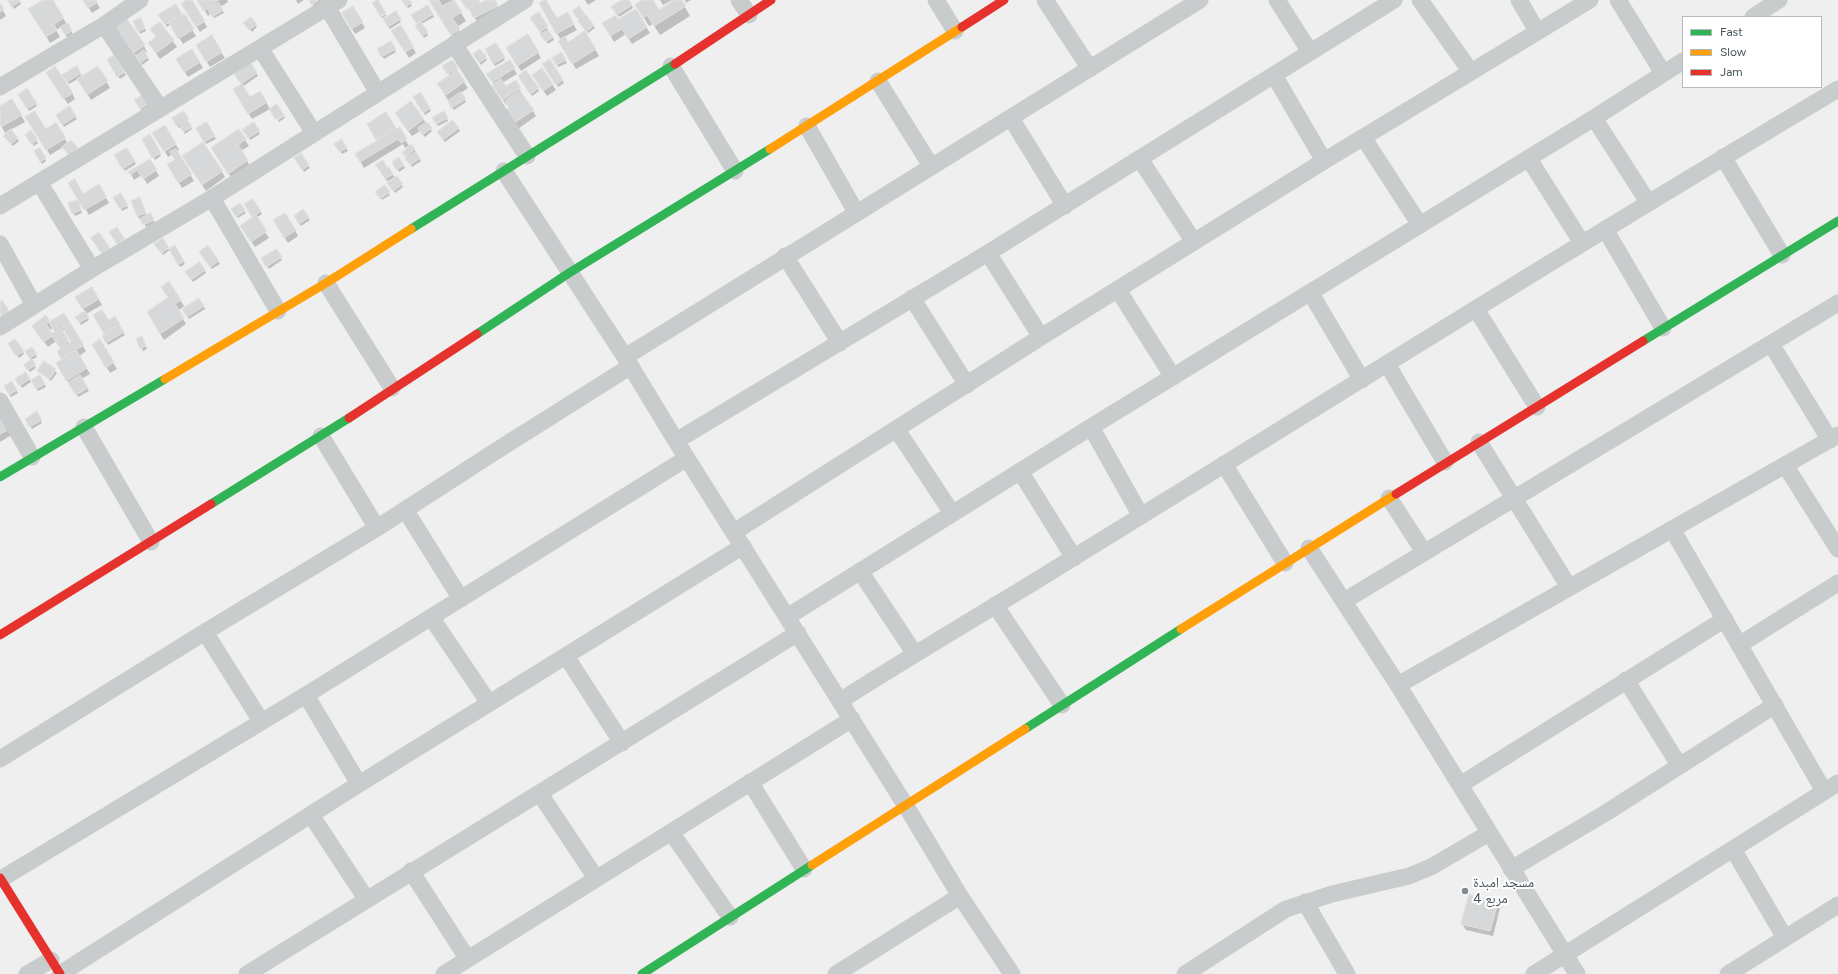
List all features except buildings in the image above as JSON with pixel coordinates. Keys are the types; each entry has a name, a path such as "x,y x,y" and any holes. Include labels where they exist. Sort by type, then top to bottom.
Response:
{"street":[{"path":"0,87 104,24 140,0"},
{"path":"0,327 92,269 212,198 525,0"},
{"path":"739,0 749,15"},
{"path":"0,476 326,283 671,66 771,0"},
{"path":"936,0 955,31"},
{"path":"0,635 321,436 569,273 807,126 1004,0"},
{"path":"1045,0 1090,69"},
{"path":"0,759 406,510 785,256 1012,118 1200,0"},
{"path":"1278,0 1310,52"},
{"path":"676,441 1065,206 1394,0"},
{"path":"1420,0 1471,72"},
{"path":"1519,0 1538,31"},
{"path":"734,532 897,430 1041,337 1324,160 1590,0"},
{"path":"1618,0 1663,73"},
{"path":"1755,16 1779,0"},
{"path":"0,206 333,4 378,93"},
{"path":"104,24 160,108"},
{"path":"454,44 527,156"},
{"path":"260,48 314,133"},
{"path":"787,617 1091,427 1529,159 1682,62"},
{"path":"671,66 735,171"},
{"path":"1274,75 1324,160"},
{"path":"878,81 931,166"},
{"path":"840,700 1074,558 1648,202 1838,89"},
{"path":"1012,118 1065,206"},
{"path":"1594,118 1648,202"},
{"path":"807,126 856,212"},
{"path":"1363,137 1420,225"},
{"path":"1724,157 1782,255"},
{"path":"1140,159 1194,242"},
{"path":"1529,159 1582,243"},
{"path":"504,171 628,362 676,441 852,719 960,896 1012,974"},
{"path":"39,182 92,269"},
{"path":"212,198 278,311"},
{"path":"648,972 804,869 906,806 1285,563 1662,328 1838,221"},
{"path":"1605,230 1662,328"},
{"path":"0,244 34,305"},
{"path":"988,253 1041,337"},
{"path":"785,256 840,342"},
{"path":"326,283 392,388"},
{"path":"1118,290 1173,377"},
{"path":"1310,292 1362,380"},
{"path":"912,298 966,385"},
{"path":"1344,601 1838,303"},
{"path":"1476,309 1537,407"},
{"path":"1398,685 1834,437 1770,344"},
{"path":"1387,364 1446,462"},
{"path":"0,401 32,458"},
{"path":"84,427 151,542"},
{"path":"1091,427 1141,516"},
{"path":"897,430 952,513"},
{"path":"321,436 377,528"},
{"path":"1479,442 1515,497 1569,587"},
{"path":"687,458 306,695 0,878 50,960 60,974 359,784 743,546"},
{"path":"1224,464 1285,563"},
{"path":"1786,464 1838,549"},
{"path":"1020,471 1074,558"},
{"path":"1389,498 1424,552"},
{"path":"406,510 461,599"},
{"path":"1534,974 1831,787 1775,705 1672,529"},
{"path":"1309,548 1398,685 1577,974"},
{"path":"860,571 914,654"},
{"path":"1739,645 1838,583"},
{"path":"995,605 1062,705"},
{"path":"431,617 489,703"},
{"path":"1460,785 1725,619"},
{"path":"205,632 261,721"},
{"path":"247,974 798,633"},
{"path":"566,656 622,743"},
{"path":"1626,680 1679,765"},
{"path":"306,695 359,784"},
{"path":"1511,869 1604,814 1775,705"},
{"path":"444,974 467,958 852,719"},
{"path":"750,782 804,869"},
{"path":"540,794 596,878"},
{"path":"311,815 367,900"},
{"path":"671,832 730,917"},
{"path":"1185,974 1286,909 1332,894 1385,883 1409,876 1430,867 1489,833"},
{"path":"1733,849 1785,938"},
{"path":"412,872 467,958"},
{"path":"836,974 960,896"},
{"path":"1305,902 1347,974"},
{"path":"1728,974 1838,905"},
{"path":"27,974 50,960"}],"traffic: fast":[{"path":"411,229 675,64"},
{"path":"477,334 569,273 770,149"},
{"path":"1643,341 1838,221"},
{"path":"0,477 165,379"},
{"path":"211,504 349,418"},
{"path":"1025,729 1181,629"},
{"path":"642,974 812,865"}],"traffic: slow":[{"path":"770,149 962,27"},
{"path":"165,379 326,283 411,229"},
{"path":"1181,629 1396,494"},
{"path":"812,865 1025,729"}],"traffic: jam":[{"path":"675,64 771,0"},
{"path":"962,27 1004,0"},
{"path":"349,418 477,334"},
{"path":"1396,494 1643,341"},
{"path":"0,635 211,504"},
{"path":"0,878 60,974"}],"place":[{"name":"مسجد امبدة مربع 4","path":"1465,891"}]}
